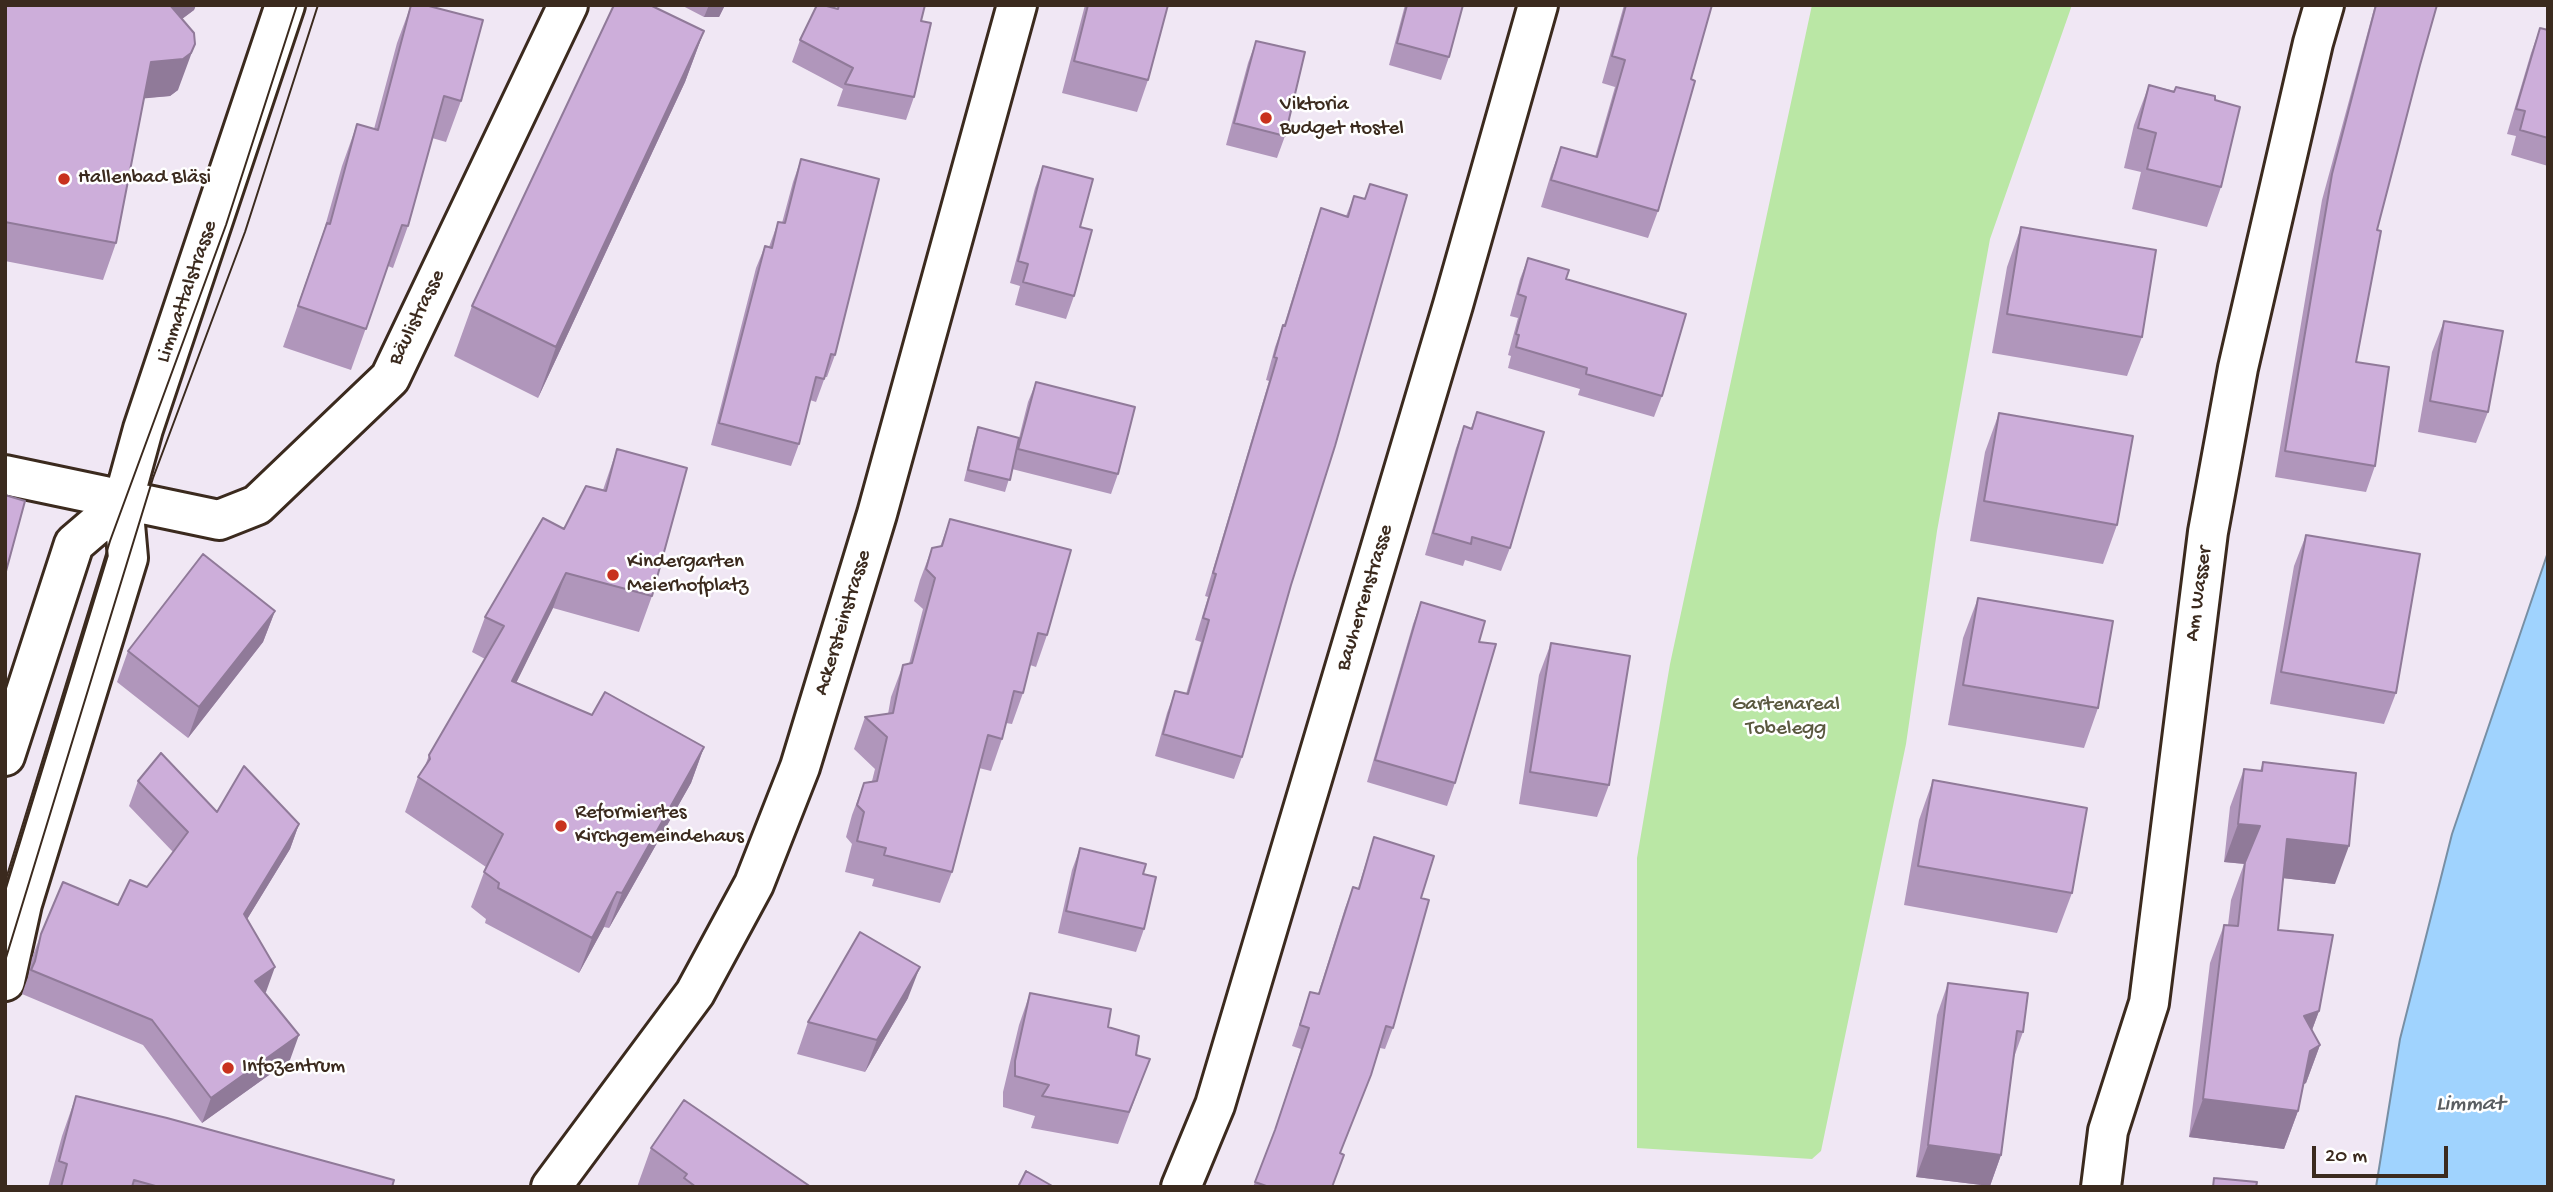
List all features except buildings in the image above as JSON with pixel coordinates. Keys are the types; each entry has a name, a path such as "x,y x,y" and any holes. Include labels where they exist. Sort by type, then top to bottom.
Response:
{"street":[{"name":"Limmattalstrasse","path":"5,981 19,913 128,558 123,502 164,363 285,5"},
{"name":"Bäulistrasse","path":"5,475 123,502 219,520 257,505 390,378 568,5"},
{"name":"Ackersteinstrasse","path":"551,1187 695,993 754,884 800,767 877,514 1017,5"},
{"name":"Bauherrenstrasse","path":"1181,1187 1227,1065 1453,305 1538,5"},
{"name":"Am Wasser","path":"2101,1187 2108,1131 2149,1003 2208,532 2238,368 2324,5"},
{"path":"5,756 74,544 123,502"}],"green space":[{"name":"Gartenareal Tobelegg","path":"1812,5 2072,5 1990,239 1937,531 1906,744 1821,1151 1812,1159 1637,1148 1637,858 1670,664"}],"water":[{"name":"Limmat","path":"2548,552 2548,1187 2376,1187 2400,1039 2452,834"}],"tram line":[{"path":"5,882 110,541 226,225 297,5"},
{"path":"5,961 153,478 245,232 318,5"}],"place":[{"name":"Viktoria Budget Hostel","path":"1266,118"},
{"name":"Hallenbad Bläsi","path":"64,179"},
{"name":"Kindergarten Meierhofplatz","path":"613,575"},
{"name":"Reformiertes Kirchgemeindehaus","path":"561,826"},
{"name":"Infozentrum","path":"228,1068"}]}
